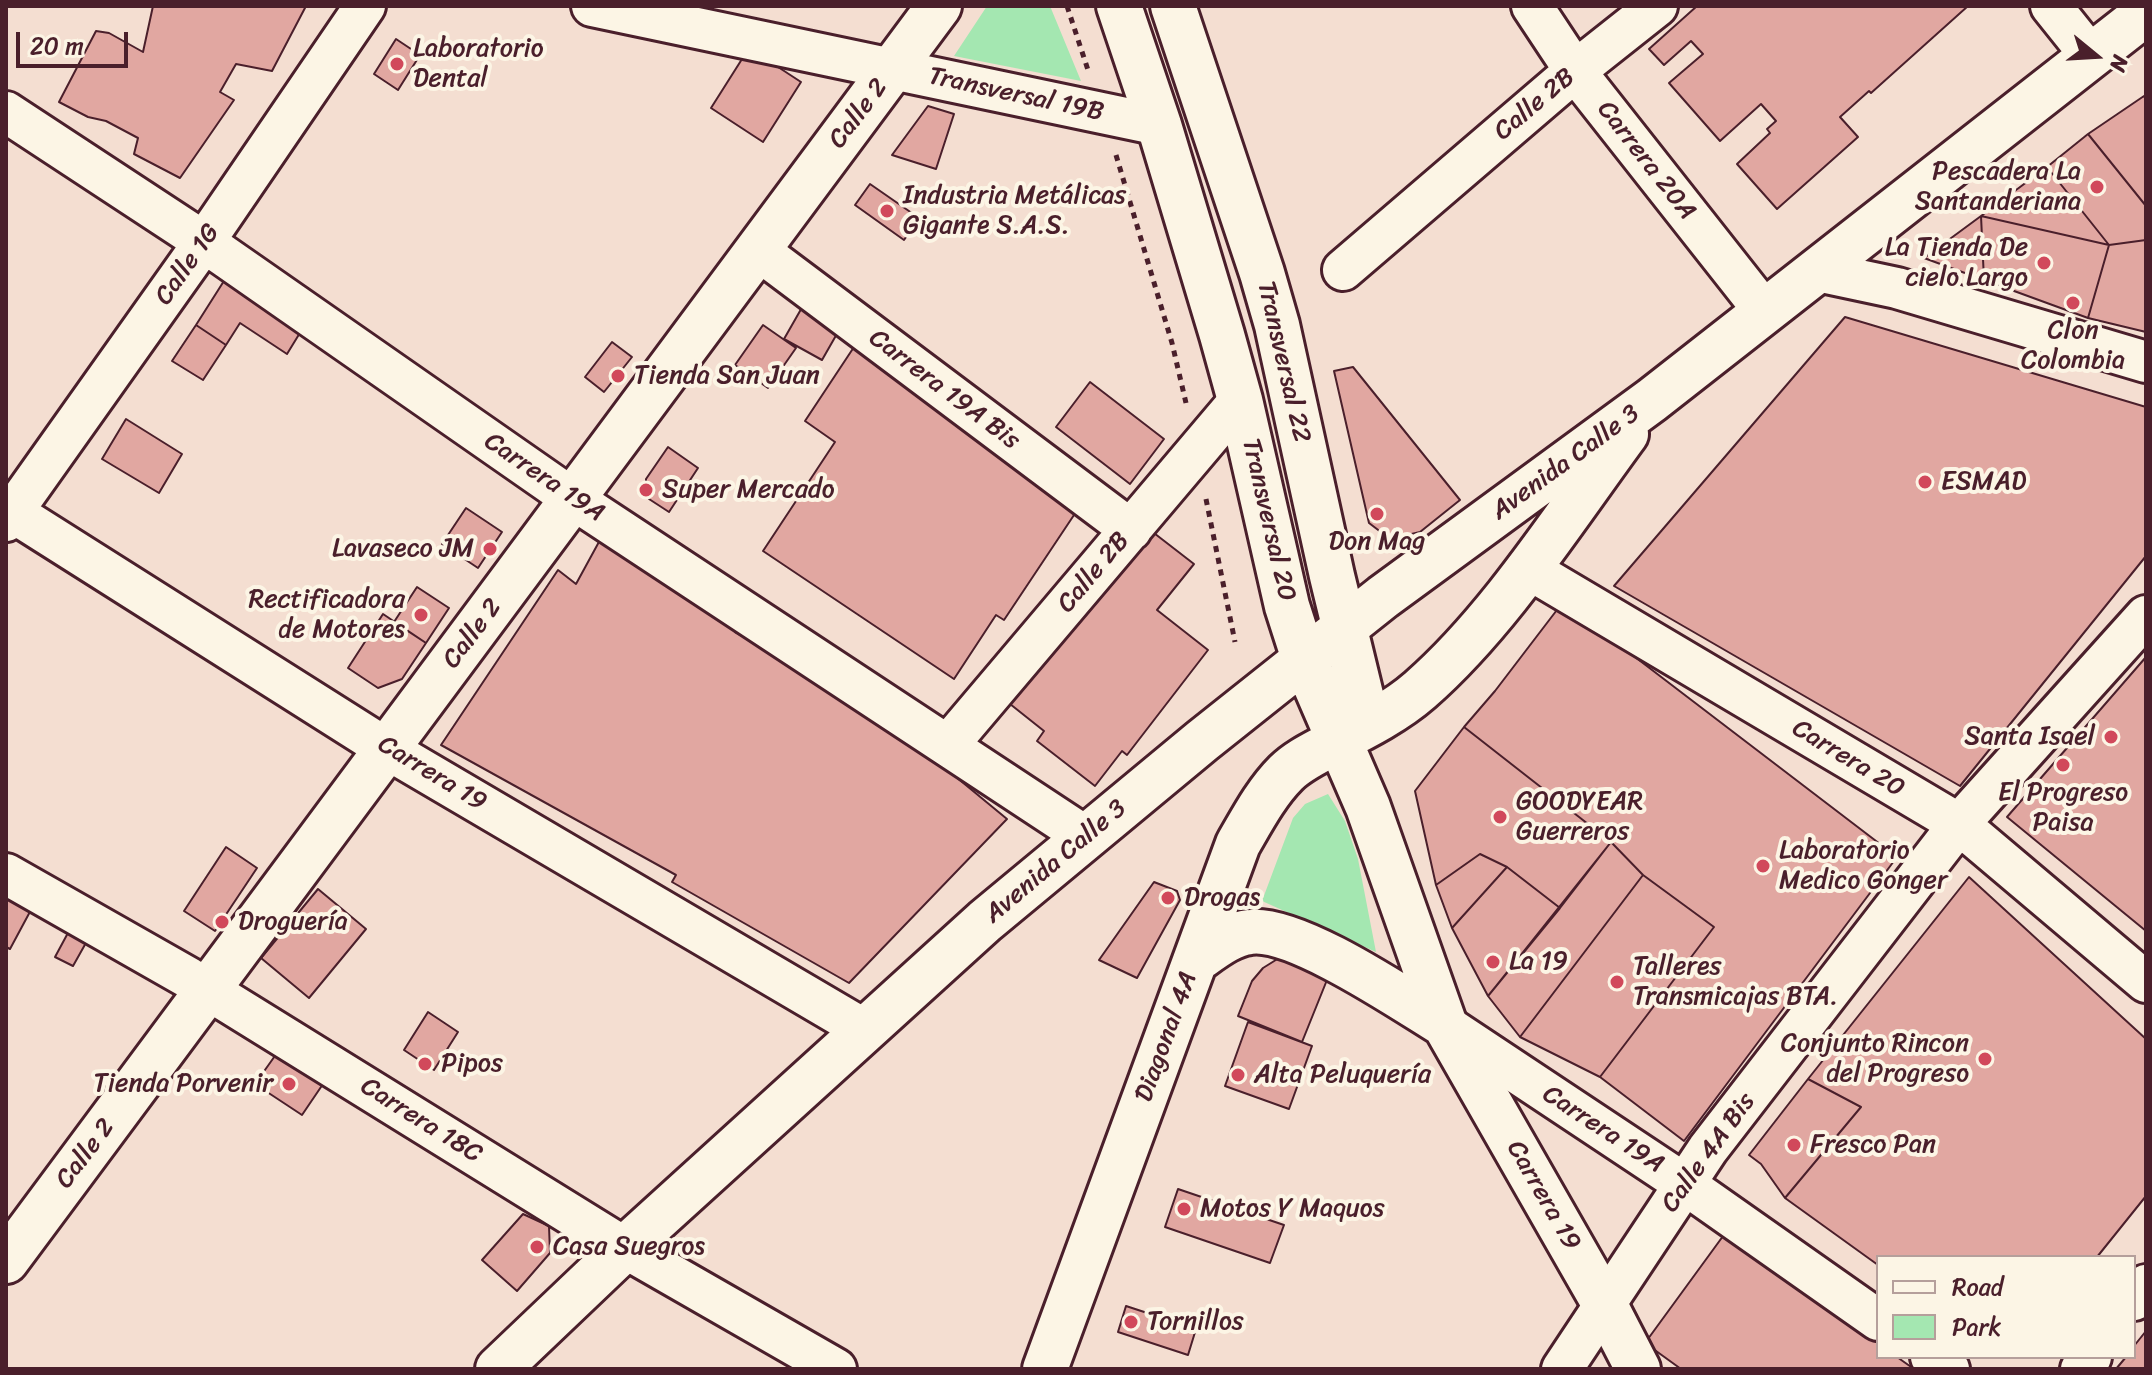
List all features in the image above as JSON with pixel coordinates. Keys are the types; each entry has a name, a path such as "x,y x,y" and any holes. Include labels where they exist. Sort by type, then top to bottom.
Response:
{"street":[{"name":"Calle 1G","path":"8,514 204,242 365,6"},
{"name":"Transversal 19B","path":"592,6 1159,125"},
{"name":"Calle 2","path":"6,1261 939,6"},
{"name":"Transversal 20","path":"1119,6 1159,125 1240,400 1274,555 1304,659 1354,732 1368,807 1445,1025"},
{"name":"Transversal 22","path":"1173,6 1282,346 1344,627 1354,732"},
{"name":"Carrera 20A","path":"1532,6 1575,71 1765,312"},
{"name":"Calle 2B","path":"1343,270 1575,71 1657,6"},
{"path":"2051,6 2091,56"},
{"name":"Avenida Calle 3","path":"498,1369 625,1248 985,921 1086,837 1344,627 1652,400 2146,13"},
{"name":"Carrera 19A","path":"6,112 204,242 573,499 1086,837"},
{"name":"Carrera 19A Bis","path":"758,250 1131,530"},
{"path":"1817,271 1897,288 2146,362"},
{"name":"Calle 2B","path":"948,745 1240,400"},
{"name":"Avenida Calle 3","path":"1354,732 1412,698 1486,622 1652,400"},
{"name":"Carrera 19","path":"8,514 387,749 865,1030"},
{"name":"Carrera 20","path":"1527,568 1959,824 2146,982"},
{"name":"Calle 4A Bis","path":"1562,1369 1708,1149 1959,824 2146,616"},
{"name":"Diagonal 4A","path":"1045,1369 1238,844 1286,773 1307,757 1354,732"},
{"name":"Carrera 18C","path":"6,874 208,989 625,1248 836,1369"},
{"path":"1195,961 1231,938 1250,932 1273,933 1314,949 1445,1025"},
{"name":"Carrera 19A","path":"1445,1025 1686,1185 1876,1319"},
{"name":"Carrera 19","path":"1445,1025 1604,1303 1638,1369"}],"path":[{"path":"1067,6 1172,343 1235,642"}],"green space":[{"path":"987,6 1050,6 1081,81 954,56"},
{"path":"1328,794 1345,821 1358,859 1376,952 1262,901 1293,818 1305,804"}],"building":[{"path":"153,6 306,6 272,71 236,64 220,92 234,100 180,178 134,154 138,138 59,102 96,31 109,33 143,52"},
{"path":"1697,6 1968,6 1840,117 1858,137 1777,209 1737,164 1770,133 1767,129 1776,121 1761,104 1720,141 1669,83 1703,54 1691,41 1664,65 1649,49"},
{"name":"Laboratorio Dental","path":"396,39 420,55 398,90 374,74"},
{"path":"749,48 801,82 763,142 711,108"},
{"path":"2144,96 2146,100 2146,206 2088,134"},
{"path":"928,106 954,114 936,169 892,155"},
{"name":"Pescadera La Santanderiana","path":"2088,134 2146,206 2146,240 2109,245 2047,167"},
{"path":"2047,167 2109,245 1981,216"},
{"name":"Industria Metálicas Gigante S.A.S.","path":"870,184 919,218 904,240 855,205"},
{"name":"La Tienda De cielo Largo","path":"1981,216 2109,245 2088,318 1984,280"},
{"path":"1981,216 1984,280 1924,258"},
{"path":"2146,240 2146,332 2088,318 2109,245"},
{"path":"229,273 306,323 287,354 240,323 226,345 196,325"},
{"path":"804,304 842,325 822,360 784,339"},
{"name":"ESMAD","path":"1845,317 2146,407 2146,556 1960,786 1614,586"},
{"path":"196,325 226,345 203,380 172,361"},
{"path":"763,325 796,348 768,388 735,365"},
{"path":"612,342 632,357 604,392 585,377"},
{"path":"854,347 1010,450 1003,460 1078,509 1004,620 996,615 954,679 763,551 835,442 805,421"},
{"path":"1353,367 1460,500 1420,532 1390,539 1369,523 1334,371"},
{"path":"1090,382 1164,439 1130,484 1056,427"},
{"path":"126,419 182,454 159,493 102,459"},
{"path":"668,447 698,468 669,512 649,499 646,487 646,479"},
{"path":"466,508 502,532 478,568 442,544"},
{"path":"1141,523 1194,564 1157,610 1208,650 1127,755 1122,751 1095,786 1037,741 1044,731 1005,700"},
{"path":"600,540 739,624 735,632 914,731 910,739 1007,819 849,983 672,882 676,875 441,745 558,570 576,584"},
{"name":"Rectificadora de Motores","path":"417,587 449,608 426,643 394,622"},
{"name":"Laboratorio Medico Gonger","path":"1563,602 1897,857 1684,1141 1600,1077 1714,927 1643,875 1611,842 1464,727"},
{"path":"383,614 426,643 402,679 378,688 348,668"},
{"name":"Santa Isael","path":"2146,657 2146,931 2007,817"},
{"name":"GOODYEAR Guerreros","path":"1464,727 1611,842 1560,908 1507,867 1480,854 1436,885 1415,791"},
{"path":"1611,842 1643,875 1520,1037 1488,996"},
{"path":"226,847 257,868 215,931 184,911"},
{"path":"1480,854 1507,867 1452,928 1436,885"},
{"name":"La 19","path":"1507,867 1560,908 1488,996 1452,928"},
{"name":"Talleres Transmicajas BTA.","path":"1643,875 1714,927 1600,1077 1520,1037"},
{"name":"Conjunto Rincon del Progreso","path":"1969,877 2146,1039 2146,1196 2099,1255 1876,1255 1876,1264 1785,1198 1861,1107 1808,1079"},
{"path":"1154,882 1177,891 1180,900 1137,978 1099,960"},
{"path":"318,889 366,929 309,998 261,958"},
{"path":"6,894 32,908 10,949 6,947"},
{"path":"69,931 87,941 73,966 55,957"},
{"path":"1279,958 1331,970 1302,1042 1238,1016 1252,981 1263,968"},
{"path":"428,1012 458,1032 434,1070 404,1050"},
{"path":"1248,1022 1312,1046 1289,1109 1225,1086"},
{"name":"Tienda Porvenir","path":"277,1053 323,1084 302,1115 255,1084"},
{"name":"Fresco Pan","path":"1808,1079 1861,1107 1785,1198 1761,1164 1749,1155"},
{"path":"1178,1189 1284,1225 1270,1263 1165,1227"},
{"path":"523,1214 549,1226 550,1253 517,1291 482,1260"},
{"path":"1726,1232 1876,1342 1876,1359 1900,1359 1914,1369 1681,1369 1645,1343"},
{"path":"1126,1306 1196,1329 1188,1355 1118,1332"},
{"path":"2146,1331 2146,1369 2116,1369 2124,1359 2136,1359 2136,1344"}],"place":[{"name":"Laboratorio Dental","path":"397,64"},
{"name":"Pescadera La Santanderiana","path":"2097,187"},
{"name":"Industria Metálicas Gigante S.A.S.","path":"887,211"},
{"name":"La Tienda De cielo Largo","path":"2044,263"},
{"name":"Clon Colombia","path":"2073,303"},
{"name":"Tienda San Juan","path":"618,376"},
{"name":"ESMAD","path":"1925,482"},
{"name":"Super Mercado","path":"646,490"},
{"name":"Don Mag","path":"1377,514"},
{"name":"Lavaseco JM","path":"490,549"},
{"name":"Rectificadora de Motores","path":"421,615"},
{"name":"Santa Isael","path":"2111,737"},
{"name":"El Progreso Paisa","path":"2063,765"},
{"name":"GOODYEAR Guerreros","path":"1500,817"},
{"name":"Laboratorio Medico Gonger","path":"1763,866"},
{"name":"Drogas","path":"1168,898"},
{"name":"Droguería","path":"222,922"},
{"name":"La 19","path":"1493,962"},
{"name":"Talleres Transmicajas BTA.","path":"1617,982"},
{"name":"Conjunto Rincon del Progreso","path":"1985,1059"},
{"name":"Pipos","path":"425,1064"},
{"name":"Alta Peluquería","path":"1238,1075"},
{"name":"Tienda Porvenir","path":"289,1084"},
{"name":"Fresco Pan","path":"1794,1145"},
{"name":"Motos Y Maquos","path":"1184,1209"},
{"name":"Casa Suegros","path":"537,1247"},
{"name":"Tornillos","path":"1131,1322"}]}
